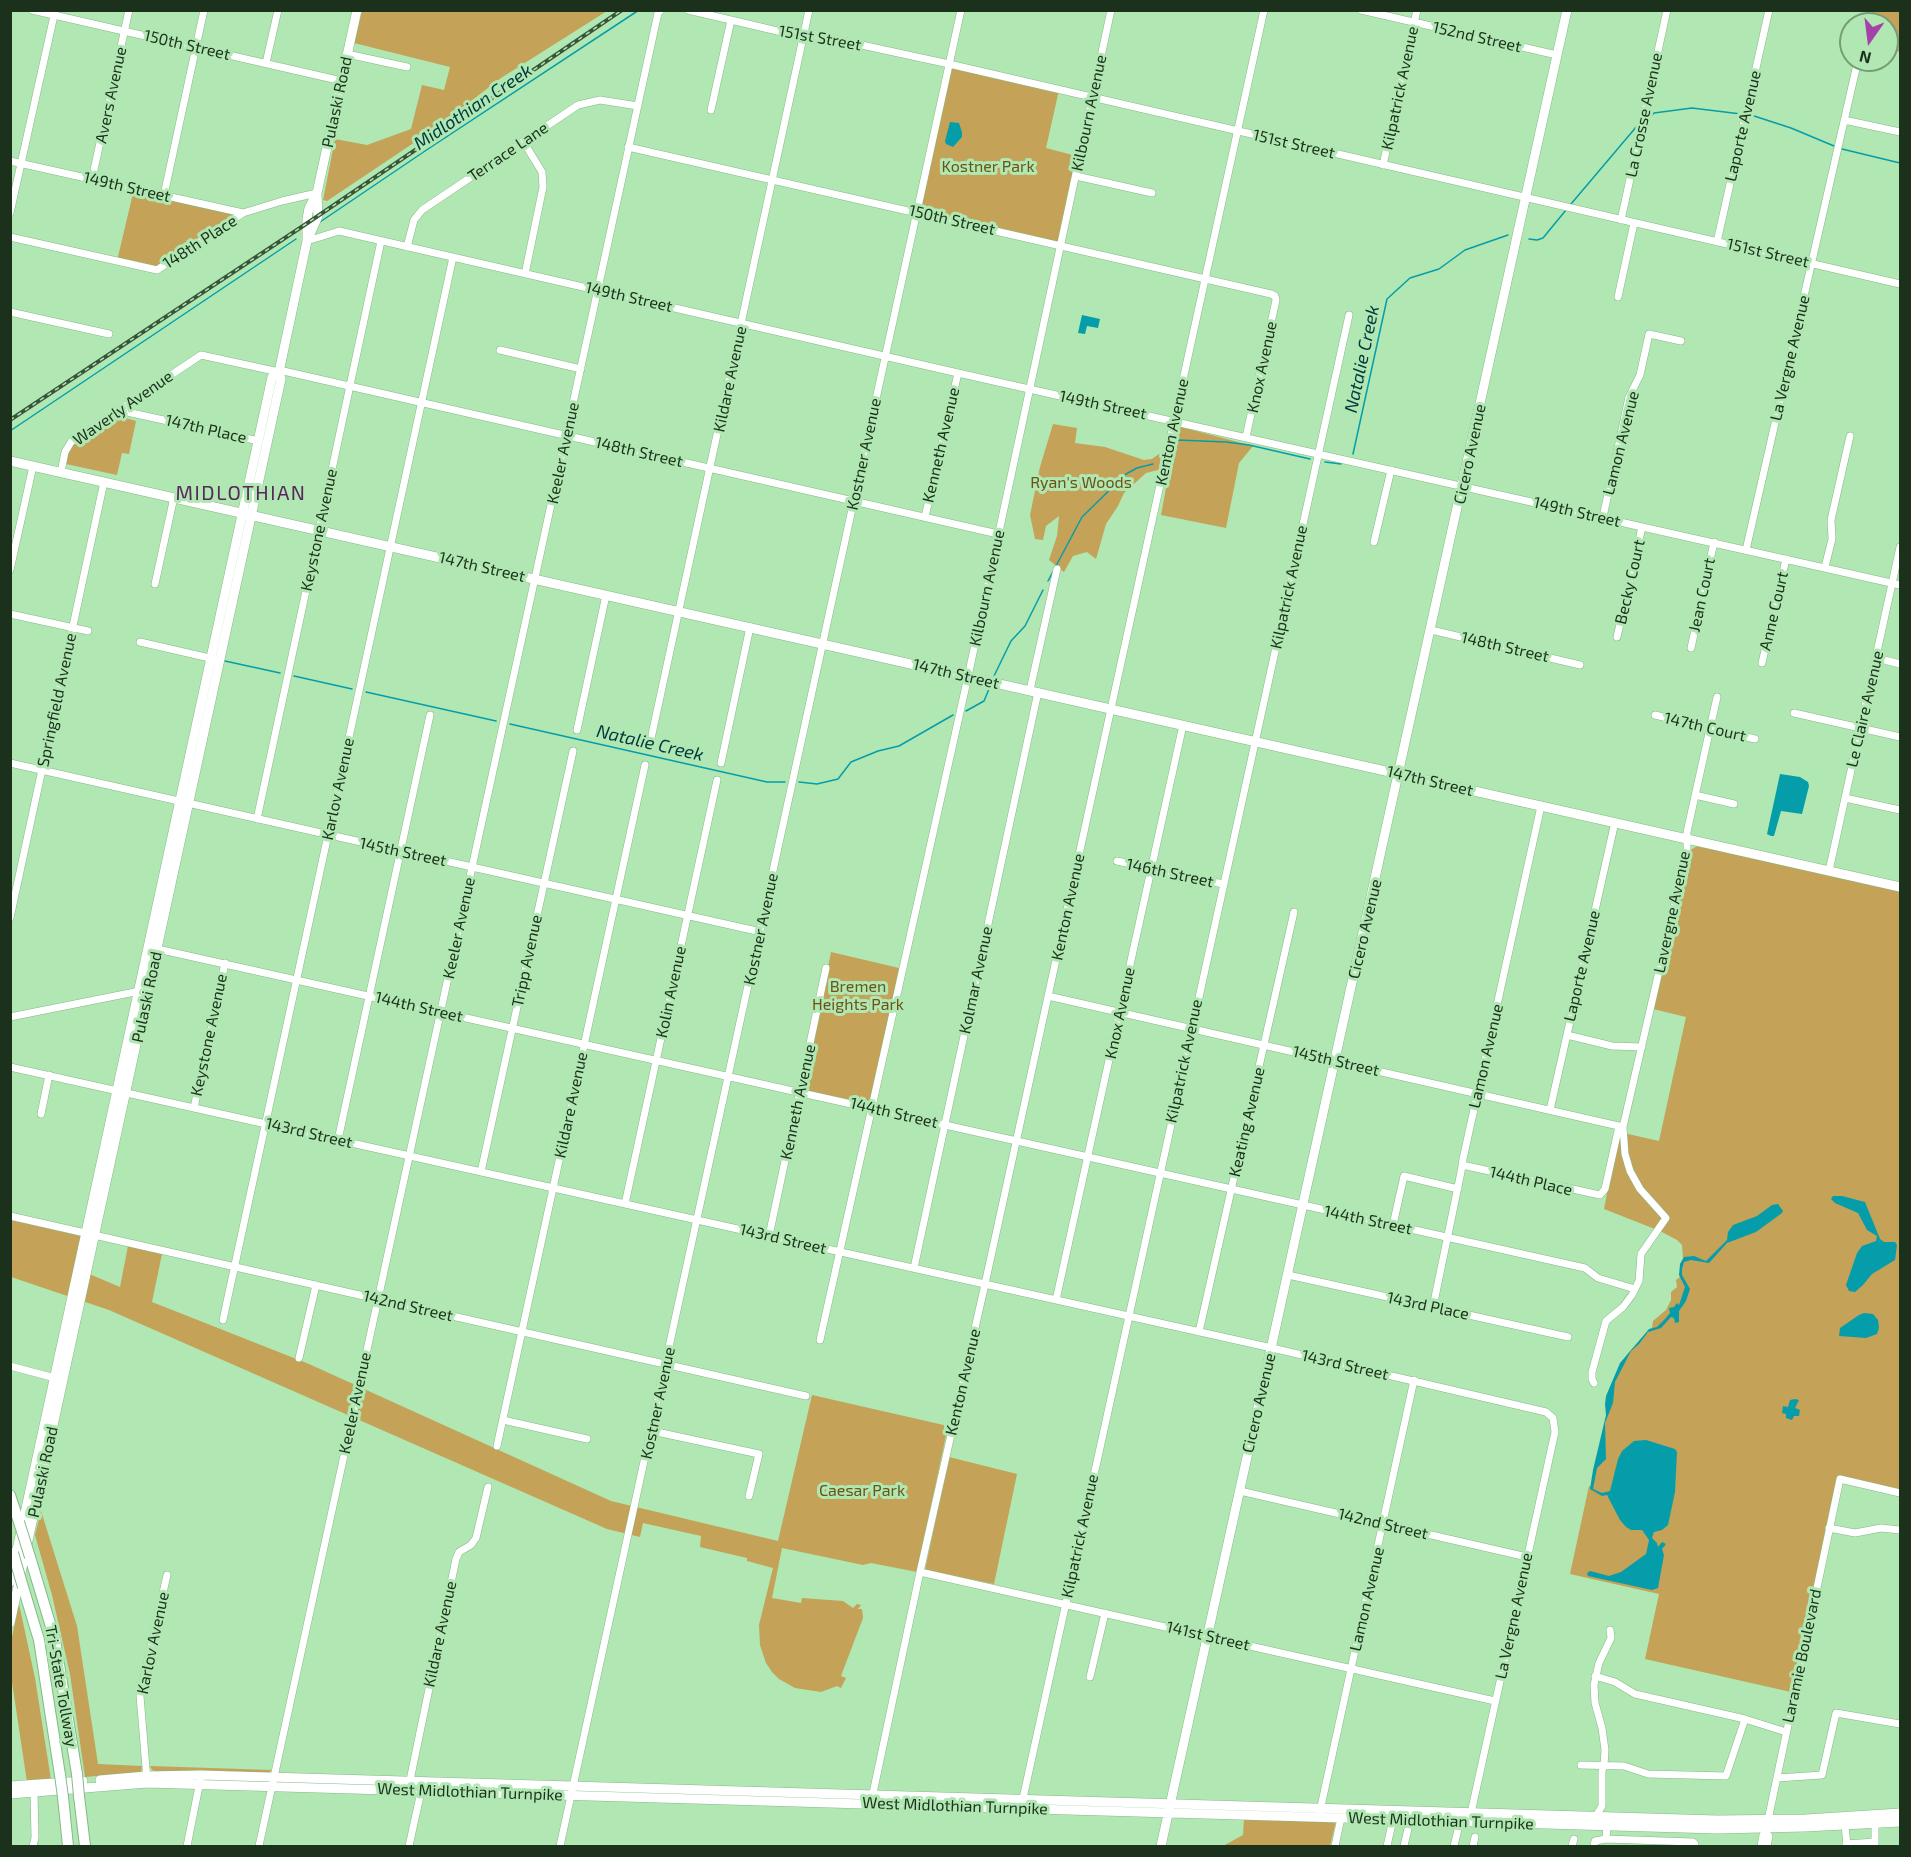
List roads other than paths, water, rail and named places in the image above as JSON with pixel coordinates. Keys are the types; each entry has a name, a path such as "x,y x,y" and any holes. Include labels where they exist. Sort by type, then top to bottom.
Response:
{"highway":[{"name":"Tri-State Tollway","path":"10,1495 55,1640 77,1774 85,1846"},
{"name":"Tri-State Tollway","path":"12,1549 39,1640 60,1775 68,1846"}],"main road":[{"name":"Pulaski Road","path":"121,1092 148,990 153,948 215,659 247,514 281,379 279,371 307,241 309,208 317,193 357,10"},
{"name":"Cicero Avenue","path":"1161,1846 1567,10"},
{"name":"Pulaski Road","path":"247,514 272,377 279,371"},
{"name":"147th Street","path":"12,463 174,497 1900,887"},
{"name":"Pulaski Road","path":"10,1623 121,1092 138,992 153,948"},
{"name":"Pulaski Road","path":"10,1582 55,1378 91,1235"},
{"name":"West Midlothian Turnpike","path":"10,1794 147,1779"},
{"name":"West Midlothian Turnpike","path":"10,1786 147,1779 201,1780 1320,1813 1471,1813 1767,1827 1900,1822"},
{"name":"West Midlothian Turnpike","path":"1320,1813 1341,1818 1410,1820 1604,1819"},
{"name":"West Midlothian Turnpike","path":"1767,1827 1900,1813"}],"street":[{"name":"150th Street","path":"32,10 54,13 342,81"},
{"name":"Avers Avenue","path":"92,179 129,10"},
{"path":"164,195 204,10"},
{"path":"266,63 278,10"},
{"name":"Keeler Avenue","path":"259,1846 628,147 658,13 661,10"},
{"name":"151st Street","path":"688,10 803,37 811,34 949,64 1900,284"},
{"name":"Kildare Avenue","path":"649,748 809,10"},
{"name":"Kostner Avenue","path":"560,1846 961,10"},
{"name":"Kilbourn Avenue","path":"820,1340 968,676 1111,10"},
{"name":"Kenton Avenue","path":"872,1800 920,1572 1264,10"},
{"name":"152nd Street","path":"1361,10 1557,55"},
{"name":"Kilpatrick Avenue","path":"1383,165 1417,10"},
{"name":"La Crosse Avenue","path":"1621,220 1667,10"},
{"name":"Laporte Avenue","path":"1717,242 1769,10"},
{"path":"10,213 54,13"},
{"path":"711,110 731,20"},
{"path":"347,54 407,67"},
{"name":"La Vergne Avenue","path":"1746,550 1855,72"},
{"name":"Terrace Lane","path":"407,247 414,220 422,210 578,105 588,101 610,100 638,106"},
{"path":"1844,120 1900,132"},
{"path":"523,141 542,172 543,187 525,274"},
{"name":"150th Street","path":"628,147 1275,296"},
{"name":"149th Street","path":"10,161 243,213"},
{"path":"1076,176 1152,194"},
{"name":"148th Place","path":"10,237 157,270 243,213 317,193"},
{"path":"1618,297 1634,223"},
{"name":"149th Street","path":"307,241 339,231 885,357 1897,584"},
{"name":"Keystone Avenue","path":"257,819 381,241"},
{"name":"Karlov Avenue","path":"223,1320 453,257"},
{"name":"Knox Avenue","path":"1246,437 1275,296"},
{"path":"10,312 109,334"},
{"name":"Kilpatrick Avenue","path":"1022,1804 1349,315"},
{"name":"Lamon Avenue","path":"1603,517 1629,398 1640,375 1649,334 1681,341"},
{"path":"500,350 581,369"},
{"name":"148th Street","path":"201,355 350,386 998,534"},
{"name":"Waverly Avenue","path":"61,472 65,452 71,442 201,355"},
{"name":"Kenneth Avenue","path":"925,517 958,373"},
{"name":"147th Place","path":"118,410 259,441"},
{"path":"1825,567 1832,539 1831,520 1850,435"},
{"path":"10,570 33,466"},
{"path":"1374,542 1392,470"},
{"name":"Springfield Avenue","path":"10,918 104,482"},
{"path":"155,584 174,497"},
{"name":"Becky Court","path":"1617,638 1642,527"},
{"name":"Jean Court","path":"1690,648 1714,542"},
{"name":"Le Claire Avenue","path":"1829,871 1877,658 1897,584 1900,547"},
{"name":"Anne Court","path":"1762,663 1786,559"},
{"name":"Kolmar Avenue","path":"914,1268 1034,691 1057,569"},
{"path":"577,730 606,595"},
{"path":"10,614 88,631"},
{"path":"721,763 750,627"},
{"name":"148th Street","path":"1431,630 1580,665"},
{"path":"140,642 215,659"},
{"path":"1877,658 1900,663"},
{"name":"Lavergne Avenue","path":"1600,1195 1605,1189 1642,1047 1687,850 1695,795 1717,697"},
{"path":"1794,713 1900,737"},
{"path":"338,1140 430,715"},
{"name":"147th Court","path":"1655,716 1755,739"},
{"name":"Knox Avenue","path":"1056,1300 1183,725"},
{"name":"Tripp Avenue","path":"481,1172 573,751"},
{"name":"145th Street","path":"10,763 761,932"},
{"name":"Kildare Avenue","path":"497,1446 645,765"},
{"name":"Kolin Avenue","path":"625,1204 717,780"},
{"path":"1695,795 1734,804"},
{"path":"1845,798 1900,810"},
{"name":"Lamon Avenue","path":"1433,1307 1541,806"},
{"name":"Laporte Avenue","path":"1550,1110 1615,822"},
{"name":"146th Street","path":"1117,861 1223,884"},
{"name":"Keating Avenue","path":"1199,1332 1294,912"},
{"name":"144th Street","path":"153,948 1585,1268 1598,1278 1635,1289"},
{"name":"Keystone Avenue","path":"194,1108 225,963"},
{"name":"Kenneth Avenue","path":"770,1236 826,968"},
{"path":"10,1017 148,990"},
{"name":"145th Street","path":"1048,996 1621,1126"},
{"path":"1567,1035 1612,1046 1642,1047"},
{"name":"143rd Street","path":"10,1067 1414,1380 1541,1409 1552,1418"},
{"path":"41,1114 49,1075"},
{"path":"1594,1383 1592,1372 1606,1321 1623,1307 1635,1289 1641,1254 1666,1218 1640,1189 1630,1171 1621,1126"},
{"name":"144th Place","path":"1462,1166 1600,1195"},
{"path":"1393,1225 1404,1176 1458,1189"},
{"name":"142nd Street","path":"10,1216 806,1396"},
{"name":"143rd Place","path":"1288,1275 1568,1337"},
{"path":"299,1358 316,1285"},
{"path":"10,1366 55,1378"},
{"name":"Lamon Avenue","path":"1320,1813 1414,1380"},
{"name":"La Vergne Avenue","path":"1471,1813 1555,1432 1552,1418"},
{"path":"502,1420 587,1439"},
{"path":"652,1431 759,1454 749,1496"},
{"name":"Laramie Boulevard","path":"1761,1846 1767,1827 1840,1479 1900,1493"},
{"name":"Kildare Avenue","path":"409,1786 456,1559 459,1552 471,1545 476,1538 488,1487"},
{"name":"142nd Street","path":"1240,1491 1527,1557"},
{"path":"1829,1528 1855,1533 1881,1528 1900,1530"},
{"name":"141st Street","path":"920,1572 1495,1701"},
{"name":"Karlov Avenue","path":"147,1779 140,1696 167,1575"},
{"path":"1090,1677 1105,1613"},
{"path":"1604,1819 1606,1772 1604,1737 1593,1694 1601,1656 1611,1638 1610,1630"},
{"path":"1595,1676 1615,1682 1635,1694 1750,1719 1787,1730"},
{"path":"1777,1778 1822,1775 1836,1713 1900,1724"},
{"path":"1581,1765 1628,1767 1648,1774 1726,1776 1745,1719"},
{"path":"1604,1766 1602,1806 1606,1839"},
{"path":"186,1846 201,1780"},
{"path":"409,1846 422,1787"},
{"path":"33,1846 35,1838 34,1792"},
{"path":"1454,1846 1460,1821 1471,1813"},
{"path":"1335,1846 1341,1818"},
{"path":"1387,1846 1393,1819"},
{"path":"1404,1846 1410,1820"},
{"path":"1845,1825 1846,1845 1875,1844 1875,1823"},
{"name":"Laramie Boulevard","path":"1767,1827 1769,1836 1767,1846"},
{"path":"1473,1846 1475,1837"},
{"path":"1594,1846 1595,1841 1606,1839 1693,1842 1695,1845"}],"water":[{"path":"950,122 959,123 962,132 962,137 953,147 945,141"},
{"path":"1082,315 1100,319 1098,328 1087,326 1085,334 1078,333"},
{"path":"1780,774 1800,777 1808,782 1809,786 1802,814 1781,811 1774,836 1771,836 1767,834"},
{"path":"1833,1196 1865,1202 1880,1239 1884,1242 1895,1242 1897,1245 1895,1260 1872,1274 1855,1292 1849,1291 1846,1285 1857,1253 1862,1246 1876,1241 1877,1236 1867,1230 1858,1213 1835,1203 1831,1199"},
{"path":"1778,1204 1782,1213 1756,1232 1727,1243 1709,1263 1691,1260 1684,1262 1682,1275 1690,1289 1679,1311 1679,1322 1675,1323 1674,1318 1671,1317 1661,1328 1648,1332 1631,1351 1615,1382 1613,1403 1605,1423 1606,1459 1597,1468 1593,1489 1602,1493 1610,1491 1618,1459 1622,1451 1634,1441 1646,1440 1675,1449 1677,1452 1675,1492 1668,1525 1654,1532 1652,1538 1658,1547 1662,1542 1666,1544 1662,1549 1664,1555 1658,1588 1652,1590 1588,1576 1587,1573 1590,1571 1609,1576 1621,1572 1646,1554 1649,1540 1642,1530 1631,1530 1626,1527 1607,1495 1602,1496 1590,1489 1606,1415 1606,1396 1620,1363 1649,1329 1657,1327 1665,1319 1670,1313 1669,1308 1674,1307 1677,1303 1679,1305 1685,1287 1679,1275 1680,1264 1684,1257 1694,1256 1706,1261 1727,1240 1728,1232 1733,1225 1757,1216 1772,1205"},
{"path":"1864,1313 1873,1314 1878,1320 1877,1334 1866,1338 1839,1336 1840,1328"},
{"path":"1790,1400 1799,1400 1795,1408 1800,1410 1799,1416 1794,1416 1792,1420 1786,1418 1786,1414 1782,1413 1783,1406 1788,1407"}],"waterway":[{"name":"Midlothian Creek","path":"320,222 639,10"},
{"name":"Natalie Creek","path":"1651,116 1654,113 1692,108 1741,114"},
{"name":"Natalie Creek","path":"1751,115 1791,128 1834,146"},
{"name":"Natalie Creek","path":"1571,204 1637,126"},
{"name":"Natalie Creek","path":"1842,149 1900,163"},
{"name":"Natalie Creek","path":"1529,239 1543,238 1566,210"},
{"name":"Natalie Creek","path":"1353,454 1387,299 1410,278 1439,269 1465,250 1508,235"},
{"name":"Midlothian Creek","path":"10,431 296,239"},
{"name":"Natalie Creek","path":"1175,446 1174,443 1178,440 1226,442 1310,459"},
{"name":"Natalie Creek","path":"1325,462 1341,464"},
{"name":"Natalie Creek","path":"1048,581 1082,517 1126,474 1137,468 1153,464"},
{"name":"Natalie Creek","path":"994,676 1011,641 1025,626 1043,590"},
{"name":"Natalie Creek","path":"225,661 280,673"},
{"name":"Natalie Creek","path":"294,676 352,689"},
{"name":"Natalie Creek","path":"966,711 984,701 989,689"},
{"name":"Natalie Creek","path":"366,692 496,721"},
{"name":"Natalie Creek","path":"799,782 817,784 838,779 851,762 878,751 899,746 953,715"},
{"name":"Natalie Creek","path":"510,724 767,782 785,782"}],"railway":[{"path":"10,420 306,224 622,10"}],"district":[{"name":"MIDLOTHIAN","path":"241,493"}],"park label":[{"name":"Kostner Park","path":"988,167"},
{"name":"Ryan's Woods","path":"1081,483"},
{"name":"Bremen Heights Park","path":"858,996"},
{"name":"Caesar Park","path":"862,1491"}]}
